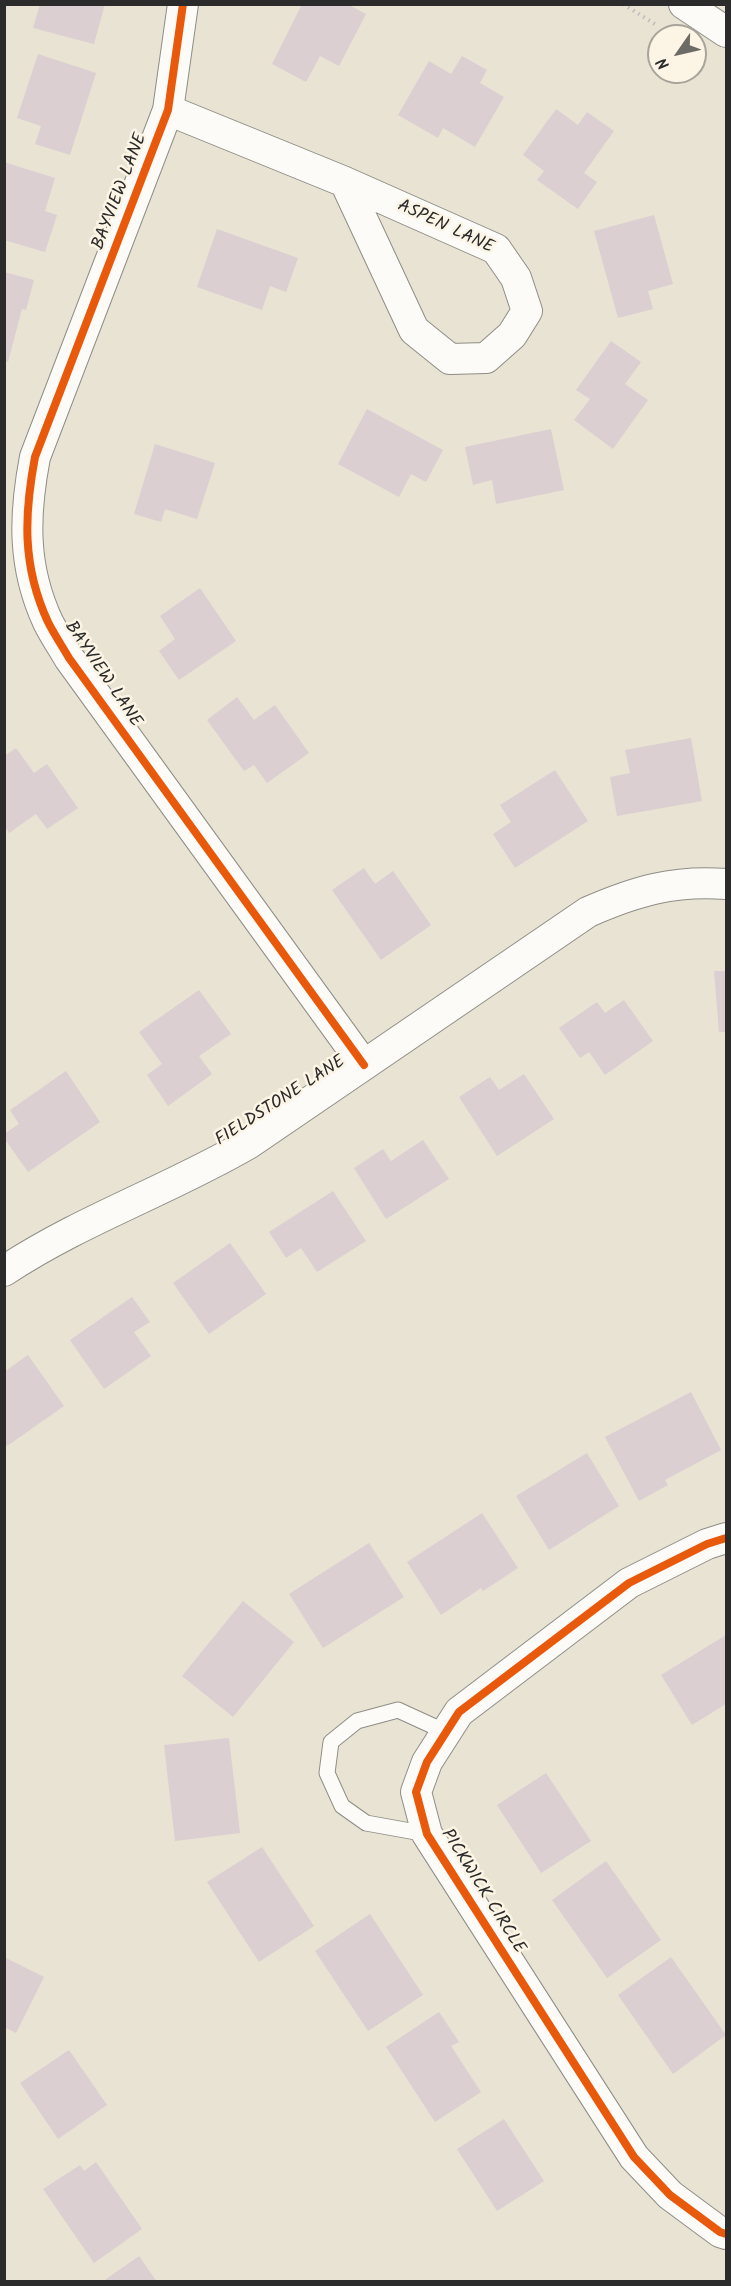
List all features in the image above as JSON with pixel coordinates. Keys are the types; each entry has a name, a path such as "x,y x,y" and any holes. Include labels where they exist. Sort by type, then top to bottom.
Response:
{"street":[{"name":"BAYVIEW LANE","path":"183,4 168,110 35,457 27,498 27,540 33,582 48,622 69,658 364,1065"},
{"path":"684,4 726,32"},
{"name":"ASPEN LANE","path":"168,110 345,182 496,249 516,278 527,310 512,335 486,358 450,359 414,330 345,182"},
{"name":"FIELDSTONE LANE","path":"4,1271 54,1240 227,1156 588,912 626,895 667,885 709,882 726,884"},
{"name":"PICKWICK CIRCLE","path":"726,1538 629,1583 459,1712 427,1762 416,1791 427,1834 634,2157 670,2195 726,2234"}],"lane":[{"path":"427,1834 366,1823 342,1806 327,1773 331,1742 357,1721 398,1710 446,1732"}],"path":[{"path":"623,4 655,24"}],"building":[{"path":"40,4 105,4 94,44 33,28"},
{"path":"302,4 347,4 366,14 339,66 320,56 306,82 272,64"},
{"path":"38,54 96,73 70,155 35,144 41,126 17,118"},
{"path":"462,56 487,70 480,83 504,97 475,147 443,128 438,138 398,115 429,61 451,74"},
{"path":"556,109 578,125 587,112 614,131 584,173 597,182 578,209 537,180 544,171 523,155"},
{"path":"4,162 55,178 45,211 57,215 45,252 4,240"},
{"path":"654,215 673,284 648,291 653,309 618,318 594,231"},
{"path":"217,229 298,258 286,292 270,286 262,310 197,287"},
{"path":"4,272 34,280 26,310 22,309 8,362 4,361"},
{"path":"611,341 641,362 625,384 648,400 613,449 574,420 590,399 576,390"},
{"path":"367,409 443,450 426,482 411,474 399,497 338,464"},
{"path":"551,429 564,490 496,504 492,480 473,485 465,447"},
{"path":"155,444 215,463 197,519 165,509 161,522 134,514"},
{"path":"200,588 236,641 179,680 159,651 175,639 160,616"},
{"path":"237,697 254,720 275,705 309,753 267,783 254,765 244,771 207,720"},
{"path":"691,738 702,801 617,816 610,777 630,773 625,750"},
{"path":"16,748 34,773 47,764 78,808 47,829 36,814 9,833 4,825 4,756"},
{"path":"555,770 588,821 515,868 493,834 511,822 500,805"},
{"path":"364,868 375,884 393,871 431,925 381,960 332,890"},
{"path":"714,971 726,971 726,1032 719,1032"},
{"path":"199,990 231,1034 199,1056 212,1074 168,1106 147,1075 162,1064 139,1032"},
{"path":"624,1000 653,1041 605,1075 589,1052 580,1058 559,1028 597,1002 605,1013"},
{"path":"66,1071 100,1122 28,1172 4,1138 4,1134 19,1124 10,1110"},
{"path":"524,1074 554,1119 497,1156 459,1097 490,1077 499,1090"},
{"path":"423,1140 449,1179 386,1219 354,1168 383,1149 391,1161"},
{"path":"333,1191 366,1241 317,1272 301,1248 286,1258 269,1232"},
{"path":"230,1243 266,1294 209,1334 173,1283"},
{"path":"132,1297 150,1322 134,1332 151,1356 104,1389 70,1340"},
{"path":"28,1355 64,1406 7,1446 4,1443 4,1372"},
{"path":"691,1392 721,1450 665,1480 668,1485 639,1501 605,1437"},
{"path":"587,1453 619,1506 549,1550 516,1496"},
{"path":"482,1513 518,1568 483,1591 481,1588 441,1615 407,1562"},
{"path":"369,1543 404,1597 323,1648 289,1594"},
{"path":"243,1601 294,1642 233,1717 182,1676"},
{"path":"726,1635 726,1704 692,1725 661,1675"},
{"path":"229,1738 240,1833 175,1841 164,1745"},
{"path":"546,1773 591,1841 541,1873 497,1805"},
{"path":"262,1847 314,1926 259,1962 207,1882"},
{"path":"606,1861 661,1940 607,1978 552,1900"},
{"path":"370,1914 423,1995 368,2031 315,1951"},
{"path":"4,1957 44,1977 16,2033 4,2027"},
{"path":"671,1957 726,2035 673,2074 618,1995"},
{"path":"439,2012 459,2042 451,2046 481,2092 435,2122 386,2047"},
{"path":"69,2050 107,2105 58,2139 20,2083"},
{"path":"504,2119 544,2181 497,2211 457,2149"},
{"path":"96,2162 142,2229 94,2263 43,2189 80,2165 84,2171"},
{"path":"139,2256 157,2282 102,2282"}],"cycle path":[{"path":"183,4 168,110 35,457 27,520 33,581 48,622 69,658 364,1065"},
{"path":"726,1538 707,1544 629,1583 459,1712 427,1762 416,1792 427,1834 634,2157 670,2195 726,2234"}]}
